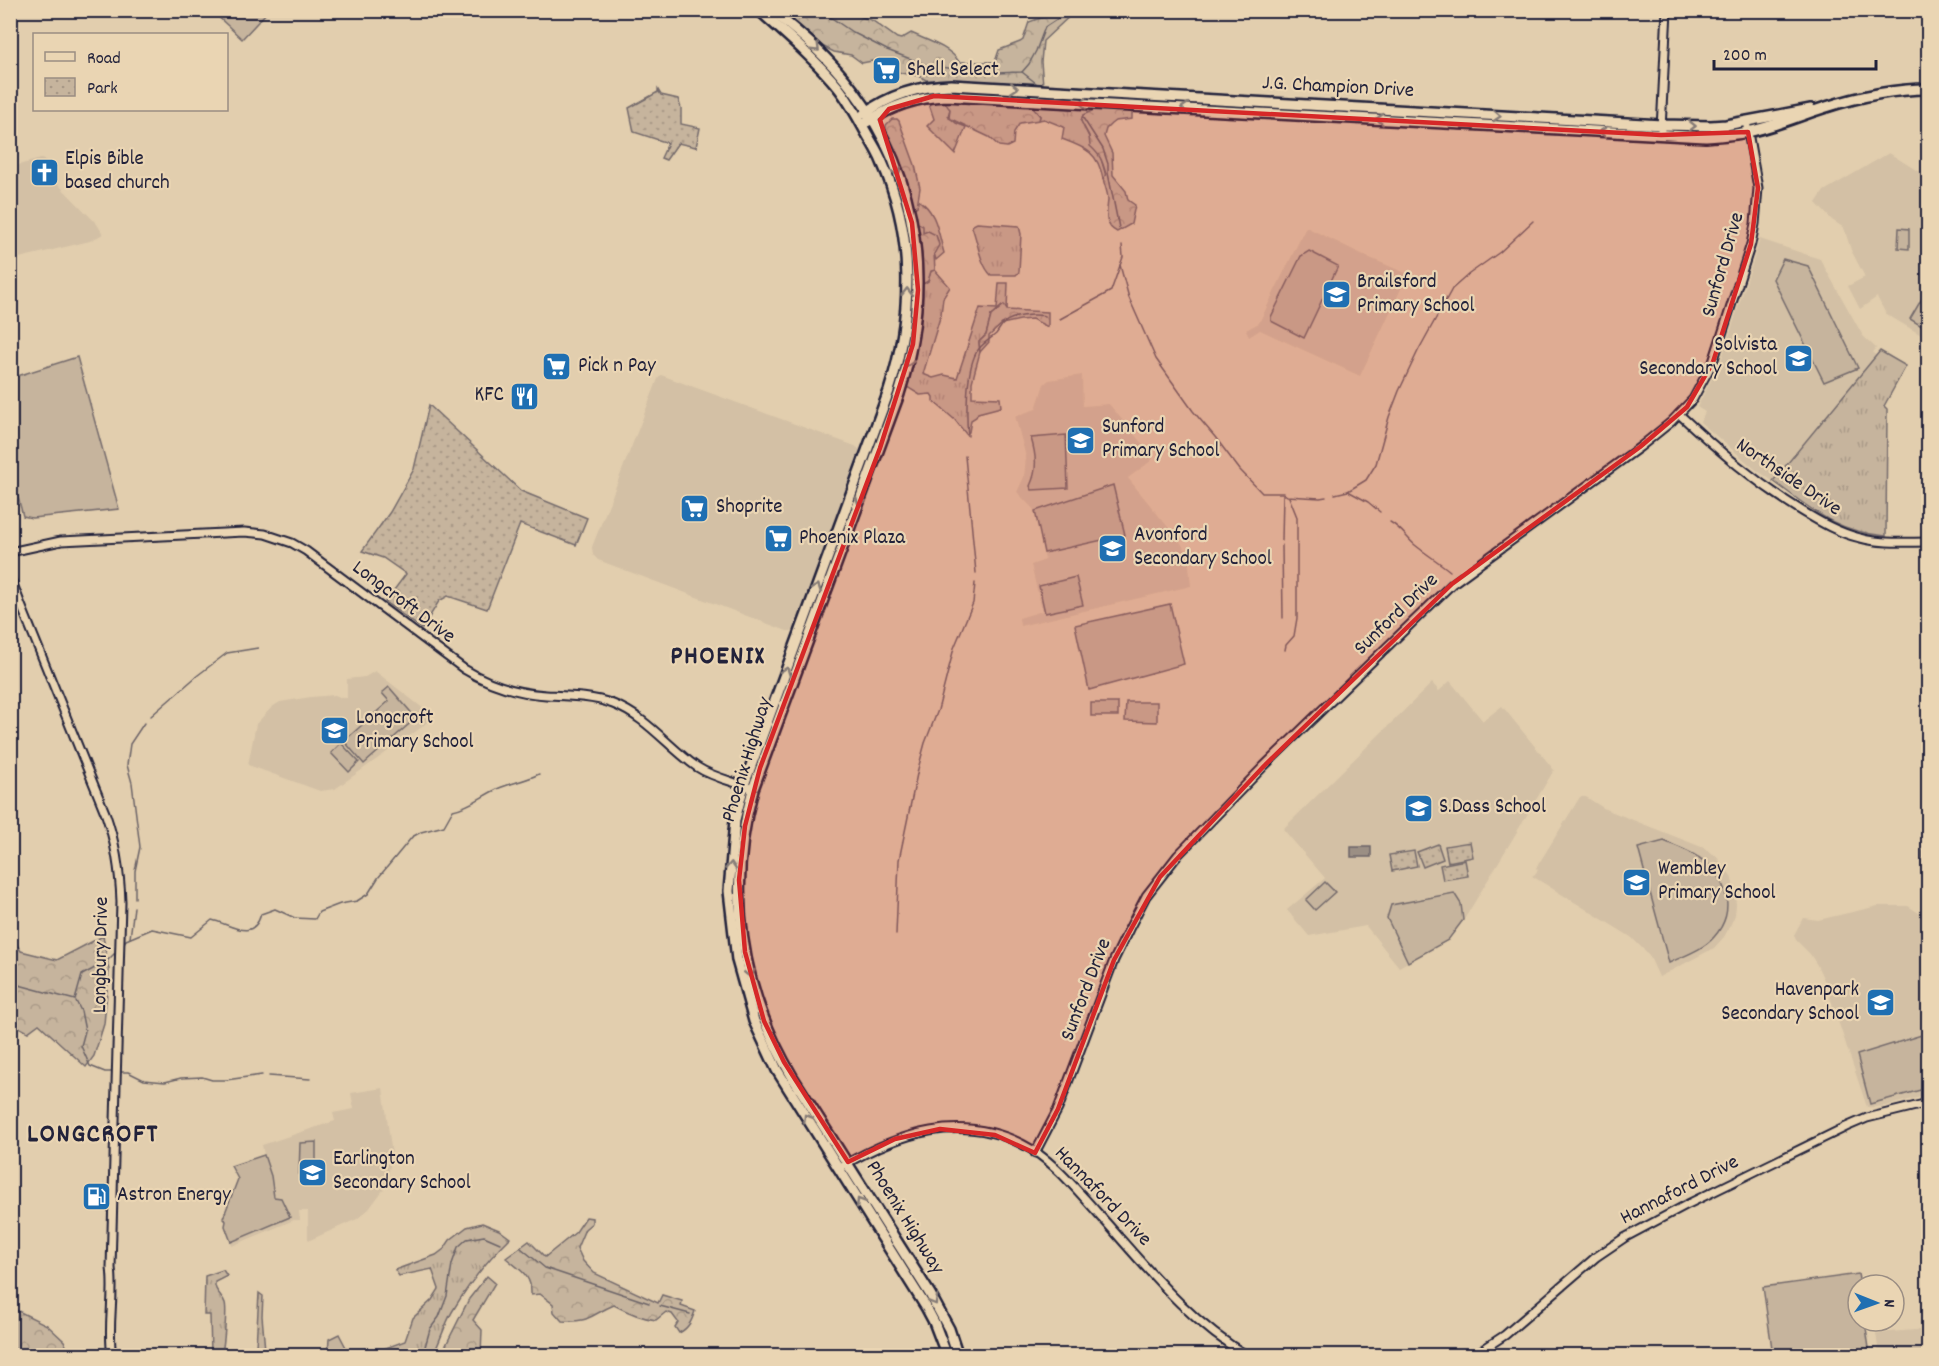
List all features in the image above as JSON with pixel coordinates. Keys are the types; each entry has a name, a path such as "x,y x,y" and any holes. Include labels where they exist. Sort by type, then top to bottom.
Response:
{"main road":[{"name":"Phoenix Highway","path":"759,10 828,75 851,105 883,163 903,231 908,296 900,355 749,787 739,880 742,934 750,977 764,1021 779,1053 926,1307 947,1356"},
{"name":"Phoenix Highway","path":"749,787 906,374 913,344 918,298 915,241 903,191 883,139 870,115 841,74 816,48 771,10"},
{"name":"J.G. Champion Drive","path":"861,122 893,97 937,85 1661,130 1705,137 1748,132 1822,108"},
{"name":"J.G. Champion Drive","path":"870,115 912,100 946,96 1661,130 1746,121 1822,108 1877,94 1929,89"},
{"path":"883,139 879,124 888,109"},
{"name":"Phoenix Highway","path":"843,1165 930,1294 948,1329 958,1356"}],"street":[{"path":"1661,130 1666,10"},
{"name":"Sunford Drive","path":"1035,1153 1058,1109 1114,960 1146,896 1178,855 1264,765 1452,584 1641,447 1693,399 1713,362 1751,244 1758,209 1758,188 1746,121"},
{"name":"Northside Drive","path":"1679,414 1729,460 1755,480 1805,513 1841,532 1867,540 1929,542"},
{"name":"Longcroft Drive","path":"10,552 61,541 244,532 279,538 306,551 483,681 512,691 587,698 614,704 649,725 699,768 749,787"},
{"name":"Longbury Drive","path":"10,576 106,815 119,866 121,902 111,1258 113,1283 109,1335 112,1356"},
{"path":"1929,798 1929,909"},
{"name":"Hannaford Drive","path":"1473,1356 1505,1335 1596,1257 1631,1234 1846,1127 1867,1118 1929,1103"},
{"name":"Hannaford Drive","path":"843,1165 895,1139 940,1129 972,1130 1023,1145 1069,1182 1186,1310 1223,1341 1248,1356"}],"highlighted area":[{"path":"934,96 1661,135 1748,132 1758,188 1751,244 1713,362 1687,407 1640,447 1452,584 1264,766 1160,877 1114,960 1058,1109 1035,1153 995,1135 940,1129 895,1139 848,1162 784,1062 764,1021 745,952 739,880 745,826 760,768 880,448 913,344 918,290 912,223 880,120 889,109"}],"shaded area":[{"path":"1889,153 1924,175 1928,180 1928,339 1886,314 1877,297 1860,309 1848,286 1865,277 1851,250 1844,228 1832,220 1816,203 1824,191"},
{"path":"41,159 47,161 54,180 97,224 103,234 90,241 11,260 11,167"},
{"name":"Brailsford Primary School","path":"1306,227 1408,274 1360,376 1260,330 1249,337 1246,330 1259,323"},
{"name":"Solvista Secondary School","path":"1760,239 1820,259 1863,336 1876,348 1873,353 1877,356 1773,481 1755,469 1700,422 1705,412 1697,407 1721,361"},
{"path":"661,375 859,449 859,455 796,627 792,631 598,560 593,555 592,547"},
{"name":"Avonford Secondary School","path":"1082,375 1083,406 1109,404 1153,457 1128,478 1181,543 1188,555 1191,586 1020,626 1019,618 1042,611 1031,565 1045,560 1035,511 1017,492 1024,477 1026,457 1015,416 1036,409 1044,384 1049,380"},
{"name":"Longcroft Primary School","path":"375,671 433,716 422,727 335,789 320,791 248,765 256,724 272,707 280,702 311,697 335,695 347,698 347,679 365,677"},
{"name":"S.Dass School","path":"1450,681 1483,721 1502,706 1554,770 1465,918 1448,940 1399,967 1366,926 1309,936 1287,910 1325,878 1283,829 1432,683 1439,691"},
{"name":"Wembley Primary School","path":"1580,797 1586,797 1605,809 1704,848 1716,856 1731,876 1736,905 1730,926 1714,948 1659,977 1649,955 1631,937 1532,876 1538,870 1536,868"},
{"path":"1351,847 1371,847 1371,857 1351,857"},
{"name":"Havenpark Secondary School","path":"1878,906 1908,906 1922,915 1928,952 1928,1095 1886,1106 1867,1107 1825,982 1810,954 1794,935 1803,918 1818,920"},
{"name":"Earlington Secondary School","path":"383,1088 392,1155 386,1186 369,1209 357,1219 310,1240 308,1239 308,1211 299,1211 300,1220 294,1220 232,1246 225,1226 226,1221 223,1218 238,1179 231,1166 264,1155 262,1145 335,1121 333,1113 354,1109 351,1093"},
{"path":"1928,1329 1928,1355 1879,1355 1876,1333 1906,1333 1906,1331"}],"green space":[{"path":"212,11 268,11 242,39"},
{"path":"779,11 847,11 873,21 897,38 901,39 911,33 930,41 950,52 959,62 995,62 999,50 1023,40 1029,22 1060,11 1075,11 1043,41 1041,62 1043,85 1024,84 1020,91 1022,105 1032,107 1040,116 1039,120 1020,123 1014,132 1013,144 1007,147 999,146 989,137 949,118 950,109 938,80 926,80 919,76 901,73 872,61 862,63 851,55 834,52 824,47"},
{"path":"658,90 661,95 678,99 681,108 681,124 700,128 696,147 678,143 666,160 661,158 668,143 634,132 629,108"},
{"path":"944,99 950,109 948,116 956,123 966,127 955,154 927,126 934,119 928,101"},
{"path":"1032,107 1096,109 1083,115 1081,121 1100,155 1106,176 1103,179 1098,163 1090,152 1062,139 1064,127 1044,119 1039,120 1040,116"},
{"path":"1096,109 1132,110 1132,119 1115,121 1106,129 1104,136 1112,153 1113,175 1126,191 1128,200 1135,205 1131,224 1117,232 1110,226 1107,218 1108,197 1103,179 1106,174 1099,156 1090,146 1089,136 1081,121 1083,115"},
{"path":"892,119 899,121 915,165 920,188 917,206 914,208 899,163 886,134 886,125"},
{"path":"918,200 933,216 938,230 944,253 936,260 934,253 937,238 923,233 922,225 917,223 914,208"},
{"path":"917,223 923,226 923,233 928,231 936,235 939,245 934,254 935,270 931,271 928,281 923,284 922,254"},
{"path":"977,223 1019,226 1021,234 1019,272 1016,275 991,275 987,270 972,227"},
{"path":"1899,228 1909,229 1909,249 1898,248"},
{"path":"1309,251 1338,266 1304,338 1271,321 1271,317 1301,256"},
{"path":"1783,259 1808,266 1858,368 1824,382 1773,279"},
{"path":"1925,260 1928,260 1928,330 1910,319 1927,290"},
{"path":"935,270 950,287 943,298 941,314 923,374 933,378 944,375 957,378 980,308 997,309 999,283 1008,283 1007,310 1005,306 1002,306 991,316 986,335 979,342 980,352 972,382 972,397 1000,398 1001,407 978,413 971,420 969,432 966,434 955,420 933,401 931,394 920,395 907,387 919,336 923,284 928,281 931,271"},
{"path":"1004,305 1007,310 1048,312 1048,327 1032,319 1002,324 989,336 989,342 980,352 979,342 986,335 991,316"},
{"path":"1880,351 1906,366 1884,406 1887,409 1886,536 1852,530 1825,518 1773,481"},
{"path":"77,357 119,509 32,518 23,516 11,471 11,378"},
{"path":"429,405 521,491 587,518 576,545 520,524 487,609 448,596 439,601 422,629 385,602 406,574 383,558 362,551 390,512 414,469"},
{"path":"1066,435 1068,488 1032,490 1030,486 1035,462 1031,438"},
{"path":"1113,485 1125,535 1044,553 1035,511"},
{"path":"1076,577 1083,605 1045,613 1039,586"},
{"path":"1170,604 1184,664 1089,690 1075,625"},
{"path":"389,687 416,718 364,764 344,741 389,701 382,693"},
{"path":"1126,702 1157,702 1157,722 1125,721"},
{"path":"1091,703 1118,703 1118,716 1091,716"},
{"path":"341,743 359,762 349,772 331,753"},
{"path":"1664,841 1690,852 1708,864 1722,883 1727,905 1726,916 1721,927 1709,942 1669,963 1638,848"},
{"path":"1470,842 1473,857 1448,862 1445,846"},
{"path":"1438,844 1443,859 1423,867 1417,852"},
{"path":"1414,851 1417,866 1392,871 1389,855"},
{"path":"1465,860 1468,876 1443,880 1440,865"},
{"path":"1325,882 1335,892 1315,910 1306,900"},
{"path":"1454,893 1461,904 1463,920 1448,940 1408,962 1387,918 1391,905"},
{"path":"10,934 21,951 57,960 103,936 109,970 104,1024 94,1056 86,1067 39,1024 28,1032 11,1023"},
{"path":"1928,1033 1928,1088 1870,1104 1857,1055"},
{"path":"316,1142 316,1175 299,1174 300,1143"},
{"path":"264,1155 271,1176 274,1197 281,1198 290,1217 231,1242 225,1226 226,1221 223,1218 238,1179 231,1166"},
{"path":"586,1217 592,1218 592,1223 585,1229 577,1248 583,1261 594,1273 658,1303 662,1295 682,1301 681,1306 695,1311 685,1329 679,1333 675,1327 678,1322 672,1314 666,1312 656,1320 645,1318 614,1305 589,1318 579,1321 562,1321 554,1312 553,1304 540,1294 531,1295 527,1278 506,1258 529,1241 545,1257 576,1232"},
{"path":"482,1223 499,1230 510,1238 465,1292 449,1317 433,1355 367,1355 405,1341 413,1318 432,1300 439,1289 432,1269 399,1276 395,1270 436,1255 467,1227"},
{"path":"223,1270 227,1276 215,1282 226,1307 223,1345 221,1355 211,1355 210,1315 204,1315 205,1276"},
{"path":"487,1276 495,1283 473,1320 482,1330 481,1355 441,1355 469,1299"},
{"path":"1846,1276 1846,1333 1867,1333 1870,1355 1773,1355 1763,1287"},
{"path":"259,1293 263,1296 265,1350 271,1353 270,1355 259,1355 259,1349 256,1347"},
{"path":"10,1307 47,1325 64,1341 70,1355 24,1355 11,1347"},
{"path":"339,1334 350,1355 328,1355 329,1339"}],"waterway":[{"path":"820,10 852,32 887,50 929,66 997,73 1022,72 1036,51 1045,27 1071,10"},
{"path":"1022,72 1036,83"},
{"path":"1083,118 1103,149 1108,164 1119,228"},
{"path":"1348,491 1366,480 1376,464 1399,391 1452,289 1500,252 1533,221"},
{"path":"1060,319 1111,291 1123,257 1122,245"},
{"path":"1120,265 1129,298 1156,359 1193,411 1240,470 1262,493 1326,497"},
{"path":"968,436 967,406 970,371 976,353 1008,320 1024,316 1045,316"},
{"path":"965,456 976,573"},
{"path":"1335,494 1348,491 1380,512"},
{"path":"1282,541 1283,494"},
{"path":"1285,650 1286,645 1294,636 1297,618 1297,517 1289,497"},
{"path":"1390,522 1415,545 1450,571"},
{"path":"1282,545 1283,618"},
{"path":"896,934 899,860 918,769 938,710 954,648 973,603 975,583"},
{"path":"151,716 227,653 258,648"},
{"path":"135,898 135,871 140,847 132,783 127,765 130,744 144,723"},
{"path":"124,943 152,929 191,937 212,920 233,928 247,930 257,923 261,914 275,909 295,918 315,919 319,912 340,904 357,901 368,894 378,878 412,837 421,832 444,826 453,810 470,804 497,789 539,774"},
{"path":"130,938 134,907"},
{"path":"10,981 75,1000 82,975 106,962 115,953"},
{"path":"76,1001 81,1011 85,1031 81,1046 90,1066 111,1072"},
{"path":"121,1072 128,1072 144,1080 165,1082 181,1078 202,1077 226,1080 262,1075"},
{"path":"269,1076 310,1079"},
{"path":"418,1356 425,1347 430,1329 439,1317 447,1296 452,1264 458,1247 467,1239 484,1236 500,1243"},
{"path":"521,1248 545,1268 649,1303"},
{"path":"660,1306 690,1314"}],"place":[{"name":"Shell Select","path":"886,71"},
{"name":"Elpis Bible based church","path":"44,172"},
{"name":"Brailsford Primary School","path":"1336,295"},
{"name":"Solvista Secondary School","path":"1798,358"},
{"name":"Pick n Pay","path":"557,367"},
{"name":"KFC","path":"525,396"},
{"name":"Sunford Primary School","path":"1081,440"},
{"name":"Shoprite","path":"695,508"},
{"name":"Phoenix Plaza","path":"778,539"},
{"name":"Avonford Secondary School","path":"1113,548"},
{"name":"Longcroft Primary School","path":"335,731"},
{"name":"S.Dass School","path":"1418,808"},
{"name":"Wembley Primary School","path":"1637,882"},
{"name":"Havenpark Secondary School","path":"1880,1003"},
{"name":"Earlington Secondary School","path":"312,1172"},
{"name":"Astron Energy","path":"96,1196"}],"district":[{"name":"PHOENIX","path":"718,657"},
{"name":"LONGCROFT","path":"93,1135"}]}
